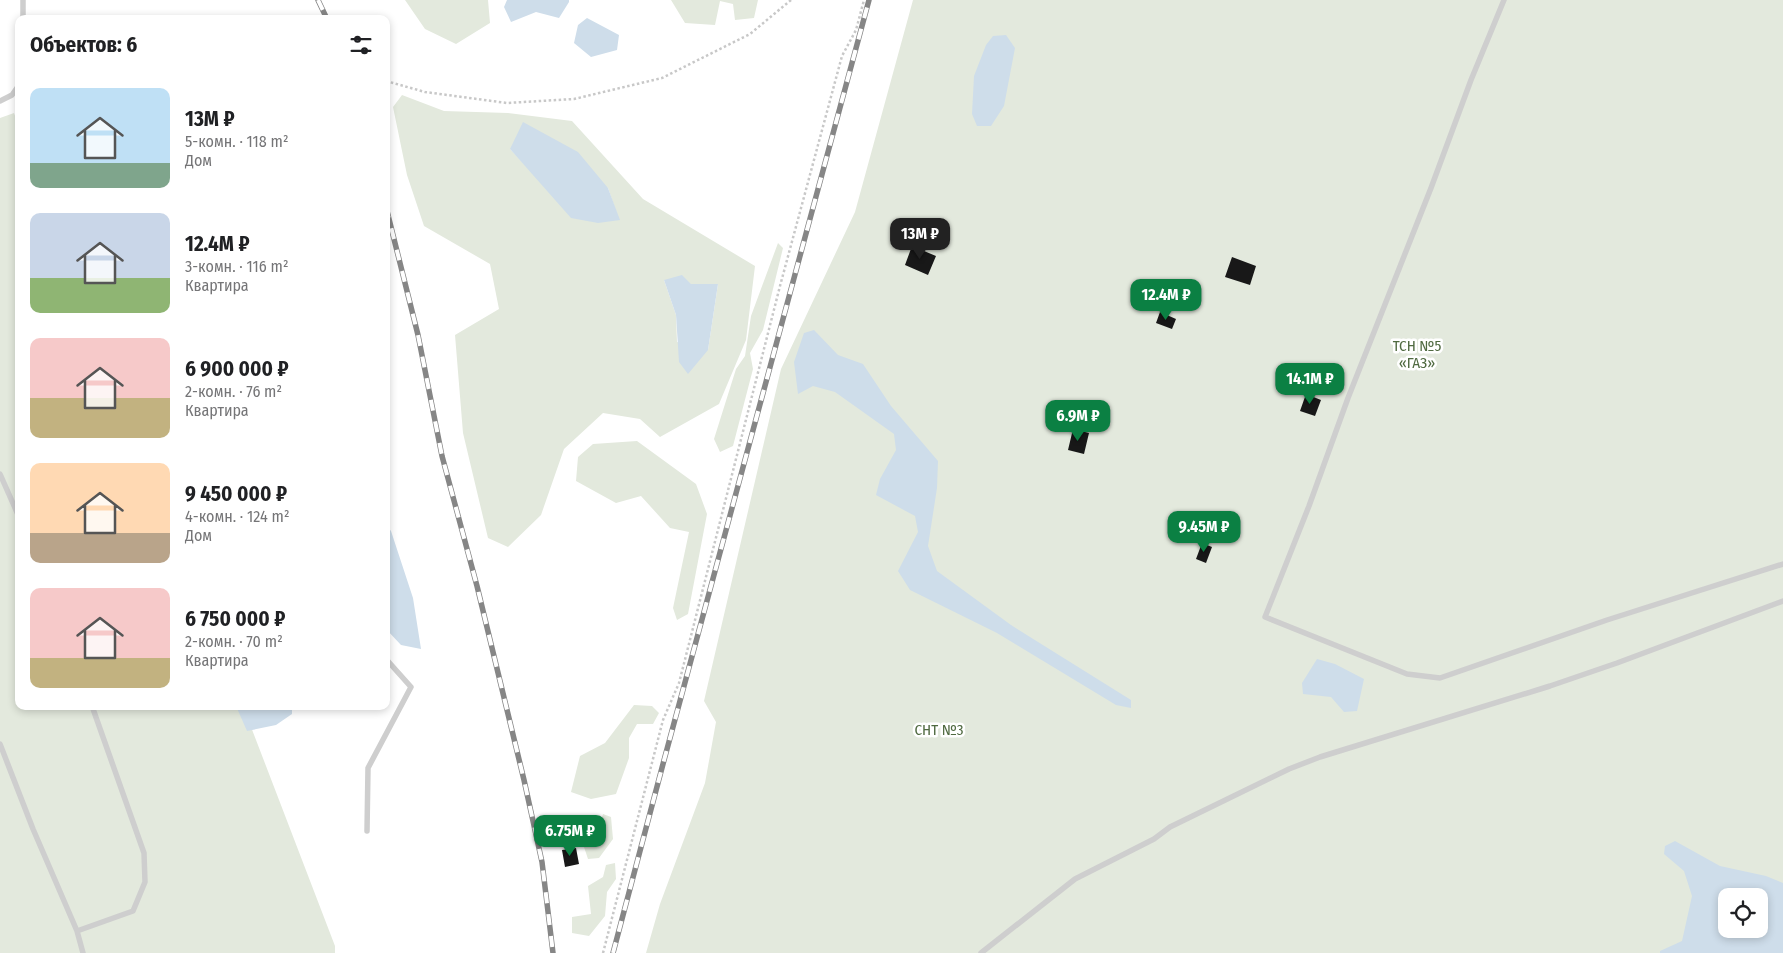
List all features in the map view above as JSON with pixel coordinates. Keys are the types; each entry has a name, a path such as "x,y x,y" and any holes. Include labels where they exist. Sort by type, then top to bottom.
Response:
{"lane":[{"path":"23,0 23,15"},
{"path":"1504,0 1471,80 1265,617 1407,674 1440,678 1607,620 1783,564"},
{"path":"0,101 12,95 15,91"},
{"path":"0,474 15,508"},
{"path":"981,953 1075,879 1154,839 1170,827 1289,769 1320,757 1550,686 1783,601"},
{"path":"367,831 368,768 411,687 390,663"},
{"path":"77,931 133,911 145,882 144,853 93,710"},
{"path":"0,744 33,829 77,931 83,953"}],"path":[{"path":"390,82 425,92 507,102 574,99 662,78 750,34 791,0"},
{"path":"603,953 663,720 679,683 780,286 842,56 856,30 864,0"}],"green space":[{"path":"405,0 488,0 490,23 456,44 425,29"},
{"path":"671,0 758,0 754,18 735,20 733,4 720,1 715,25 685,23"},
{"name":"ТСН №5 «ГАЗ»","path":"913,0 1783,0 1783,953 646,953 660,904 705,783 716,722 704,701 781,369 855,212"},
{"path":"402,95 444,111 508,113 572,121 643,199 755,266 746,340 719,404 660,437 640,419 603,413 564,449 541,515 508,547 488,538 463,433 455,335 499,309 490,264 424,226 407,175 393,107","holes":["510,149 608,188 619,220 543,184","664,280 691,284 718,284 708,350 677,342 676,315"]},
{"path":"14,113 15,116 15,710 245,710 335,946 335,953 0,953 0,118"},
{"path":"778,243 783,248 763,330 750,353 753,369 733,446 720,452 714,439 736,369 745,356 751,316"},
{"path":"637,441 696,484 707,514 688,614 677,620 673,608 689,532 670,528 641,496 616,503 576,481 578,457 593,444"},
{"path":"634,705 652,706 659,713 653,724 637,724 629,738 629,758 616,794 591,799 571,792 580,756 605,743"},
{"path":"603,814 611,817 613,839 599,858 588,859 584,847 587,835 597,833"},
{"path":"615,863 616,879 607,892 605,916 589,936 572,933 572,917 591,914 588,886 603,877 606,865"}],"water":[{"path":"507,0 569,0 569,2 559,18 536,12 511,22 504,7"},
{"path":"587,18 619,35 617,50 591,57 574,43 578,25"},
{"path":"1006,35 1015,48 1004,106 991,126 977,126 972,114 974,76 986,45 993,36"},
{"path":"523,122 578,152 608,188 620,220 598,223 571,218 510,149"},
{"path":"682,275 691,284 718,284 708,350 688,374 679,362 676,315 664,280"},
{"path":"814,330 838,355 863,364 891,406 938,461 937,488 928,546 937,571 1011,625 1131,700 1131,708 1116,705 997,633 910,590 898,571 918,532 915,516 876,495 880,479 896,450 894,434 835,392 813,386 798,394 794,362 804,333"},
{"path":"390,530 413,598 421,649 401,645 390,633"},
{"path":"1317,659 1335,664 1364,679 1357,711 1344,712 1331,697 1303,694 1302,683"},
{"path":"238,710 292,710 292,714 276,725 247,731"},
{"path":"1675,841 1720,866 1766,876 1783,883 1783,953 1660,953 1660,951 1682,941 1692,896 1684,871 1664,854 1665,846"}],"building":[{"path":"912,246 936,256 928,275 905,265"},
{"path":"1232,257 1256,266 1250,285 1225,277"},
{"path":"1160,312 1176,319 1172,329 1156,323"},
{"path":"1306,394 1321,400 1315,416 1300,411"},
{"path":"1073,429 1089,433 1084,454 1068,450"},
{"path":"1202,543 1212,547 1206,563 1196,559"},
{"path":"576,848 579,864 565,867 562,850"}],"railway":[{"path":"318,0 325,15"},
{"path":"613,953 869,0"},
{"path":"390,223 418,335 442,456 477,586 524,780 542,862 553,953"}],"park label":[{"name":"СНТ №3","path":"939,730"}]}
